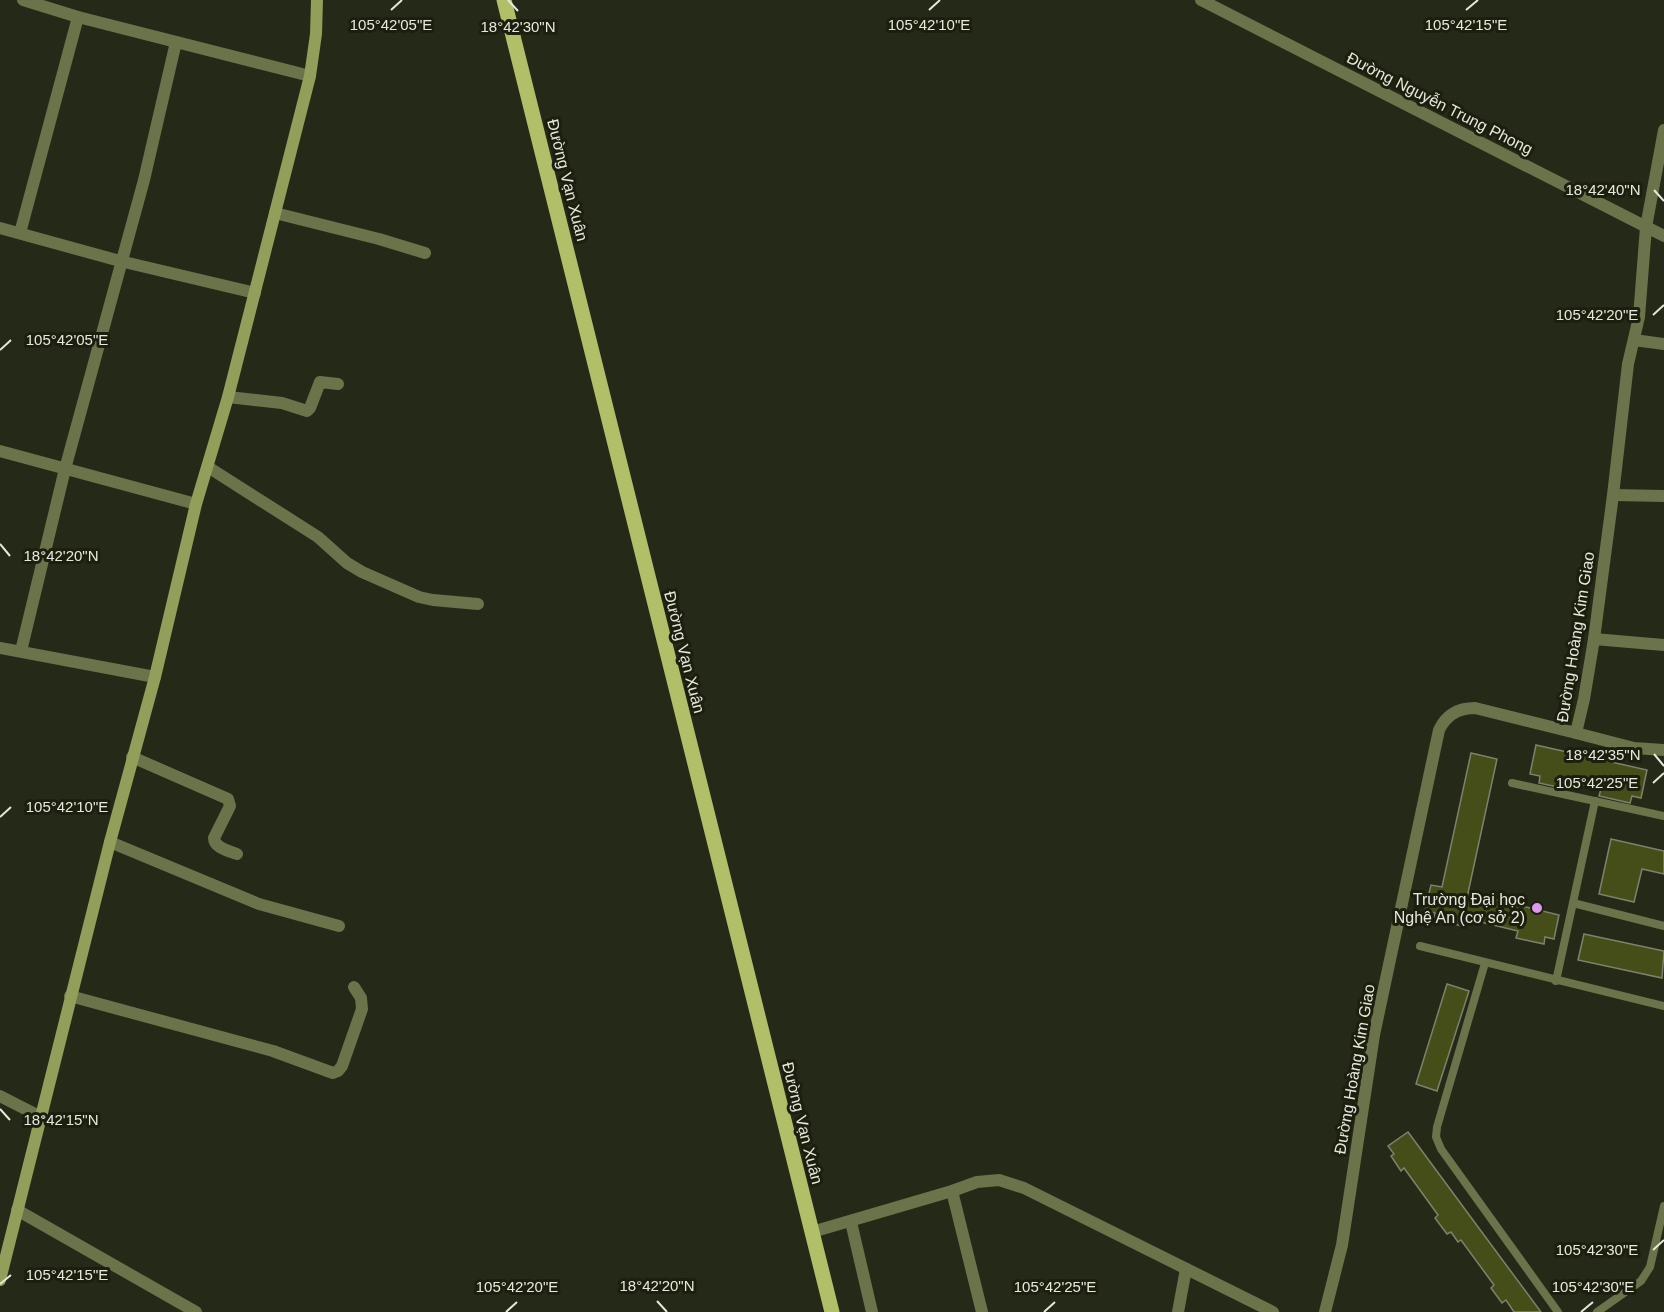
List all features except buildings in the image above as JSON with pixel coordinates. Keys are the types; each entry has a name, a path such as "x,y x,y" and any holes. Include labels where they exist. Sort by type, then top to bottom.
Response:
{"main road":[{"name":"Đường Vạn Xuân","path":"504,0 832,1312"}],"street":[{"path":"23,0 78,17 310,75"},
{"path":"0,1280 70,996 155,677 196,504 228,397 310,75 316,34 317,0"},
{"name":"Đường Nguyễn Trung Phong","path":"1201,0 1664,236"},
{"path":"20,233 78,17"},
{"path":"21,651 65,468 144,180 176,42"},
{"name":"Đường Hoàng Kim Giao","path":"1325,1312 1344,1233 1374,1035 1439,730 1451,714 1462,709 1475,708 1576,733 1594,639 1628,364 1639,317 1646,227 1664,130"},
{"path":"275,213 425,253"},
{"path":"0,228 120,261 255,292"},
{"path":"1634,340 1664,344"},
{"path":"228,397 282,403 304,411 310,408 320,382 338,384"},
{"path":"0,451 196,504"},
{"path":"208,467 318,537 347,563 362,572 419,597 478,604"},
{"path":"1613,495 1664,495"},
{"path":"1594,639 1664,645"},
{"path":"0,648 155,677"},
{"path":"1576,733 1634,748 1664,750"},
{"path":"132,757 228,799 230,806 214,842 237,854"},
{"path":"110,842 259,904 339,926"},
{"path":"70,996 273,1051 333,1073 342,1066 362,1008 361,998 354,987"},
{"path":"0,1096 41,1117"},
{"path":"812,1232 977,1182 999,1180 1024,1188 1271,1312"},
{"path":"952,1191 982,1312"},
{"path":"17,1210 196,1312"},
{"path":"851,1222 872,1312"},
{"path":"1178,1312 1186,1269"}],"lane":[{"path":"1512,783 1664,816"},
{"path":"1556,981 1595,801"},
{"path":"1573,903 1664,926"},
{"path":"1420,946 1664,1006"},
{"path":"1485,963 1436,1137 1441,1149 1558,1312"},
{"path":"1598,1312 1641,1281 1650,1267 1664,1206"}],"place":[{"name":"Trường Đại học Nghệ An (cơ sở 2)","path":"1537,908"}]}
